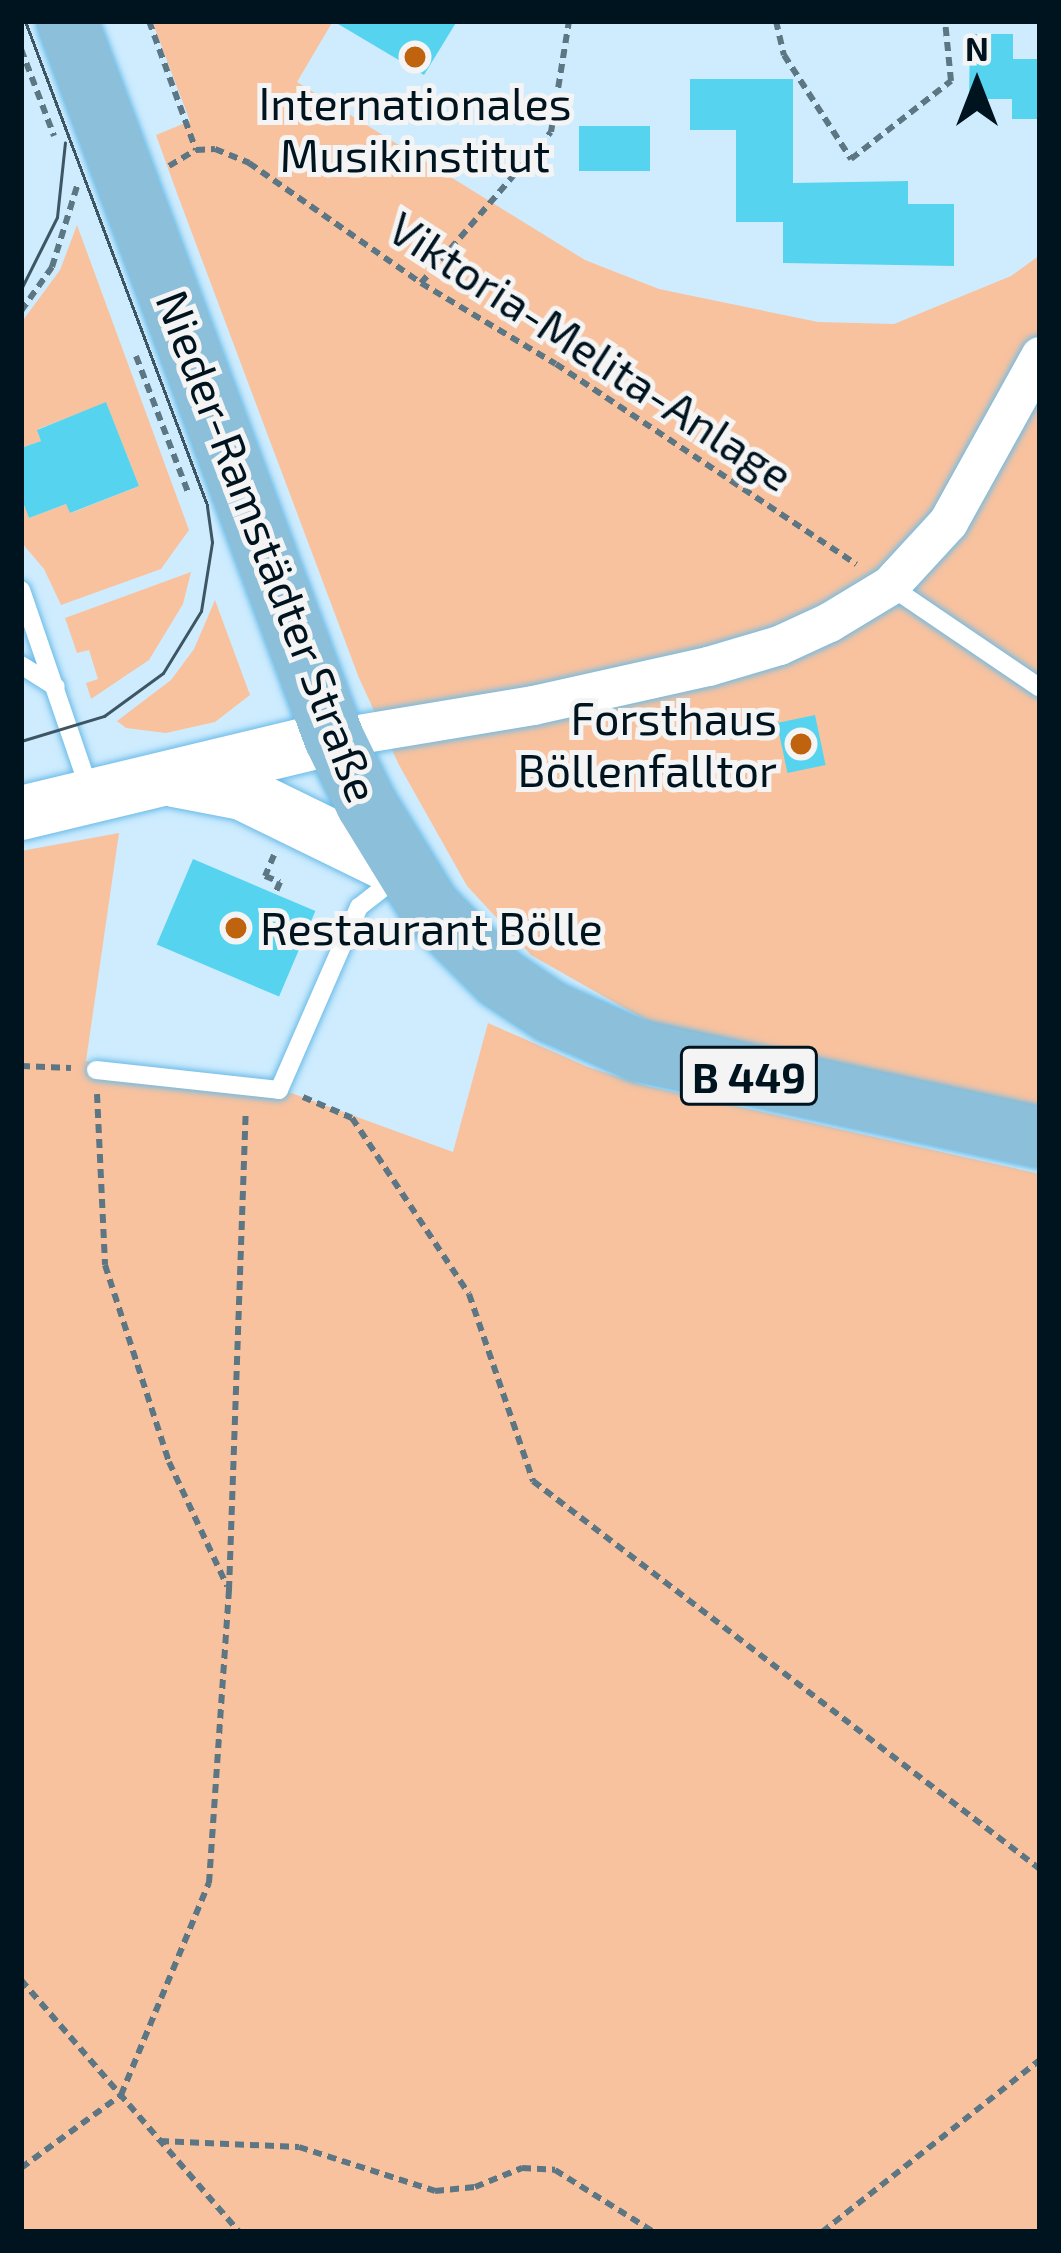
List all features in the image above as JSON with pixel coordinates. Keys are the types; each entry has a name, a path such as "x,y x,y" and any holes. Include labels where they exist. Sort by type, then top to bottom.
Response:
{"main road":[{"name":"Nieder-Ramstädter Straße","path":"67,21 104,183 334,738 404,872 430,908 500,978 605,1038 675,1059 1040,1138"},
{"path":"21,813 154,777 334,738"},
{"path":"154,777 242,793 404,872"}],"street":[{"path":"334,738 533,706 708,666 779,646 890,586 948,522 1040,356"}],"lane":[{"path":"890,586 1040,688"},
{"path":"23,598 91,794"},
{"path":"21,632 42,642"},
{"path":"21,665 56,687"},
{"path":"96,1070 279,1090 359,907 404,872"}],"path":[{"path":"21,311 52,267 70,221 104,183 196,150 149,21"},
{"path":"421,283 551,132 569,21"},
{"path":"776,21 784,55 851,159 951,81 945,21"},
{"name":"Viktoria-Melita-Anlage","path":"196,150 215,149 249,163 421,283 556,364 890,586"},
{"path":"272,860 265,876 280,882 275,894"},
{"path":"21,1066 96,1070 106,1265 169,1462 229,1590"},
{"path":"21,2168 121,2095 209,1883 229,1590 247,1088"},
{"path":"279,1090 352,1118 469,1294 532,1480 1040,1869"},
{"path":"21,1980 239,2232"},
{"path":"822,2232 1040,2060"},
{"path":"160,2140 299,2147 435,2192 476,2187 522,2168 555,2170 654,2232"}],"shaded area":[{"path":"152,21 333,21 297,82 585,260 659,289 818,322 894,324 1011,276 1040,255 1040,1108 654,1025 531,955 467,886 399,765 359,678 178,196 156,135 190,121"},
{"path":"77,225 189,530 161,569 61,605 44,569 21,542 21,497 29,518 66,504 71,513 139,486 106,403 38,429 41,441 21,448 21,323 60,270"},
{"path":"191,572 183,604 149,660 91,699 86,683 98,679 89,650 77,653 65,618"},
{"path":"215,600 250,695 215,722 166,733 126,728 117,721 171,680 194,649"},
{"path":"119,833 86,1061 272,1086 453,1152 488,1023 588,1067 647,1086 1040,1174 1040,2232 21,2232 21,851"}],"building":[{"name":"Internationales Musikinstitut","path":"333,21 457,21 424,75"},
{"path":"970,34 1013,34 1013,59 1040,59 1040,119 1012,119 1012,99 969,99"},
{"path":"690,79 793,79 793,183 908,181 908,204 954,204 954,266 783,263 783,222 736,222 736,130 690,130"},
{"path":"579,126 650,126 650,171 579,171"},
{"path":"106,402 139,486 70,513 66,504 29,518 21,497 21,448 41,441 37,430"},
{"name":"Forsthaus Böllenfalltor","path":"815,715 826,765 787,773 777,723"},
{"name":"Restaurant Bölle","path":"193,859 315,911 279,997 157,945"}],"tram line":[{"path":"21,741 104,716 163,673 201,611 212,542 207,505 25,21"},
{"path":"21,289 57,217 65,142"}],"place":[{"name":"Internationales Musikinstitut","path":"415,57"},
{"name":"Forsthaus Böllenfalltor","path":"801,744"},
{"name":"Restaurant Bölle","path":"236,928"}]}
